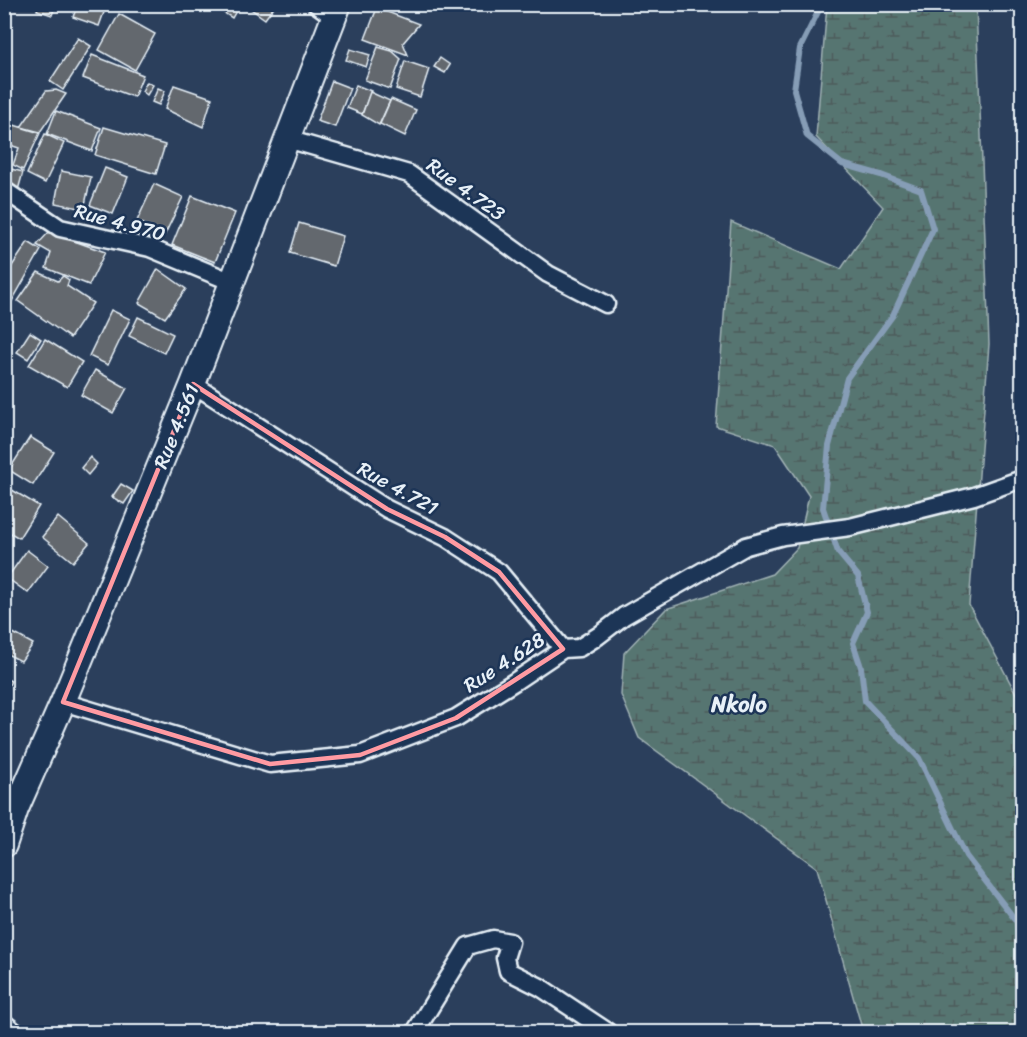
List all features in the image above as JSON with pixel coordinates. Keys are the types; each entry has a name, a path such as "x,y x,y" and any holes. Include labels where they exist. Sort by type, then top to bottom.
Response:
{"main road":[{"name":"Rue 4.561","path":"4,845 16,809 63,702 193,384 287,139 330,9"}],"street":[{"name":"Rue 4.723","path":"287,139 409,174 548,274 606,304"},
{"name":"Rue 4.970","path":"4,190 60,228 150,248 232,282"},
{"name":"Rue 4.721","path":"193,384 387,509 445,537 500,572 563,649"},
{"name":"Rue 4.628","path":"63,702 270,764 360,755 456,718 563,649 579,648 624,616 746,546 783,536 850,527 974,496 1023,479"},
{"path":"415,1032 468,946 493,939 510,942 506,958 508,971 540,987 608,1032"},
{"path":"4,1023 15,1032"}],"highlighted area":[{"path":"193,384 387,509 445,537 499,572 563,649 456,718 360,755 270,764 63,702"}],"green space":[{"path":"827,5 976,5 989,344 969,605 1022,705 1022,1032 863,1032 817,868 639,738 621,695 624,653 666,609 772,574 797,548 809,496 775,445 716,426 731,222 841,269 883,207 816,137"}],"building":[{"path":"39,4 56,4 52,15 37,10"},
{"path":"78,4 107,4 99,26 73,17"},
{"path":"210,4 240,4 232,18"},
{"path":"244,4 276,4 265,19"},
{"path":"377,8 419,24 403,43 408,55 365,39"},
{"path":"119,14 155,34 135,70 99,50"},
{"path":"78,38 91,46 63,90 50,81"},
{"path":"378,47 392,51 401,59 390,89 365,80"},
{"path":"350,49 370,55 366,67 346,60"},
{"path":"92,55 143,75 134,97 83,78"},
{"path":"440,58 450,65 445,73 434,67"},
{"path":"405,61 429,69 420,97 396,89"},
{"path":"332,81 350,88 335,127 317,121"},
{"path":"147,82 153,85 147,95 142,91"},
{"path":"174,85 212,98 203,127 165,109"},
{"path":"356,85 371,91 362,114 347,108"},
{"path":"158,88 165,91 159,105 152,102"},
{"path":"56,90 66,94 40,132 21,127 46,91"},
{"path":"370,92 390,101 379,125 362,115"},
{"path":"391,99 416,110 405,136 380,124"},
{"path":"56,111 101,128 92,151 47,134"},
{"path":"4,122 40,133 23,170 13,165 19,148 4,143"},
{"path":"104,127 165,145 156,174 95,155"},
{"path":"45,134 64,143 45,183 27,174"},
{"path":"105,168 128,177 113,214 90,205"},
{"path":"11,169 23,172 14,205 4,203"},
{"path":"61,171 91,177 84,209 55,203"},
{"path":"154,184 183,197 165,234 137,221"},
{"path":"192,196 235,213 215,262 172,245"},
{"path":"299,223 343,236 334,266 290,253"},
{"path":"49,232 105,252 89,285 46,268 51,253 37,245"},
{"path":"28,242 41,250 12,301 4,297 4,278"},
{"path":"158,269 186,289 165,318 139,303"},
{"path":"38,272 58,281 63,276 69,280 67,286 93,303 70,338 18,301"},
{"path":"111,310 130,319 108,365 89,356"},
{"path":"138,317 173,334 164,353 129,336"},
{"path":"30,332 41,339 28,359 17,352"},
{"path":"45,339 82,362 67,387 29,365"},
{"path":"95,370 127,388 113,413 81,395"},
{"path":"30,437 54,452 33,485 9,470"},
{"path":"90,457 97,464 88,475 81,468"},
{"path":"121,484 133,491 124,504 112,497"},
{"path":"7,487 39,506 19,538 4,529 4,491"},
{"path":"58,517 89,543 73,562 42,537"},
{"path":"27,550 48,566 28,593 7,578"},
{"path":"4,628 33,644 21,661 7,654 4,658"},
{"path":"4,678 11,681 4,695"}],"waterway":[{"path":"822,4 800,48 794,90 807,136 842,164 921,190 933,229 893,315 847,378 829,446 823,508 838,552 858,576 867,612 853,643 861,667 865,701 919,758 966,856 1017,922 1022,950"}],"district":[{"name":"Nkolo","path":"739,704"}]}
